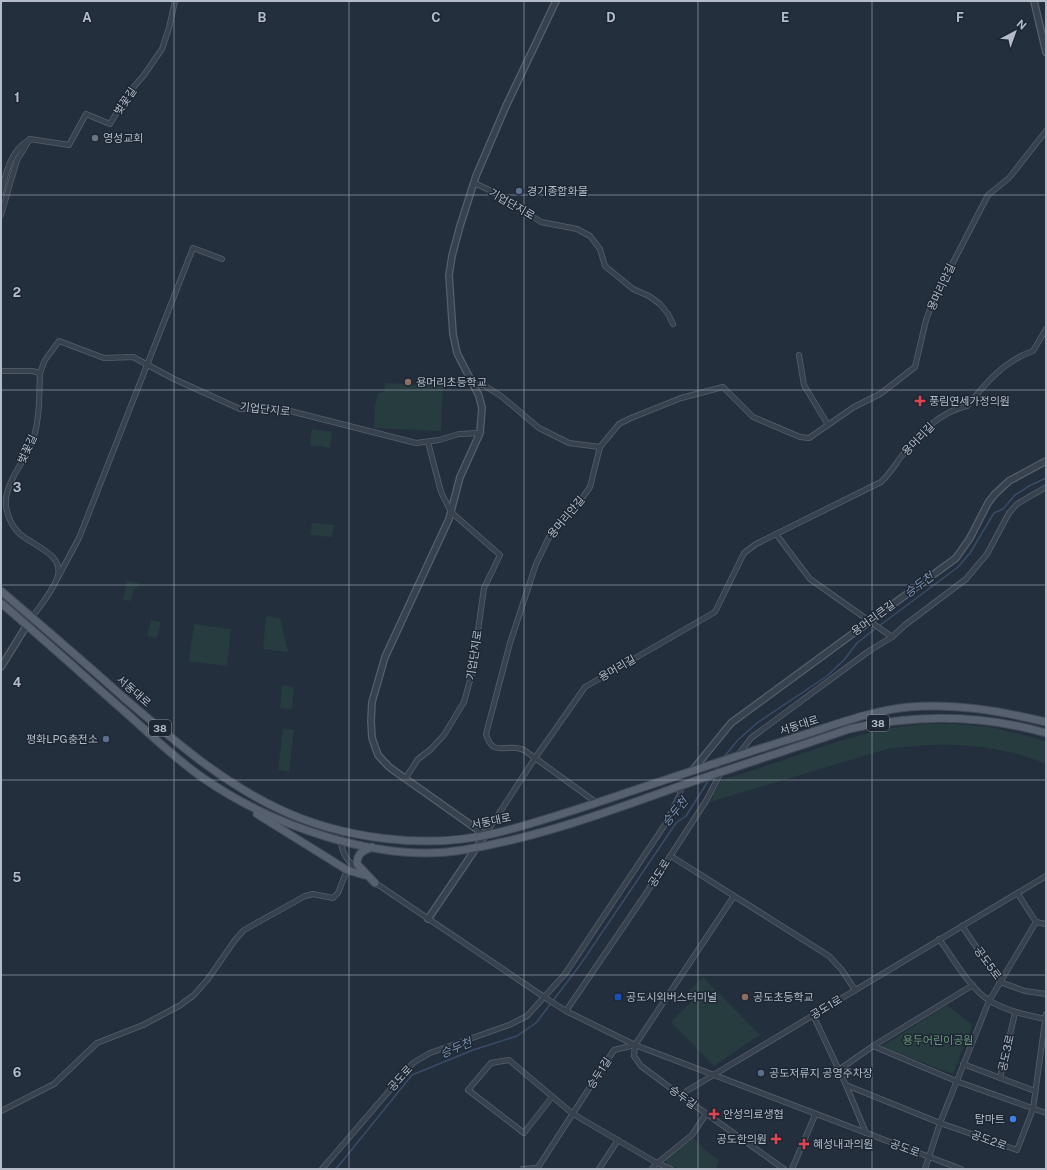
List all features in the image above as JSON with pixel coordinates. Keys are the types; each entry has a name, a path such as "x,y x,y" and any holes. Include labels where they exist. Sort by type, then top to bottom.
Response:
{"main road":[{"name":"서동대로","path":"1,591 177,743 248,792 276,808 305,820 340,831 401,840 459,839 485,835 597,803 735,756 841,722 873,714 907,708 941,706 978,708 1046,722"},
{"name":"서동대로","path":"1,603 163,746 202,777 248,806 279,821 340,840 372,847 420,852 461,850 478,847 562,826 849,729 903,719 969,718 1011,724 1046,733"},
{"path":"248,806 262,818 347,870 364,875"},
{"path":"372,847 361,852 357,857 356,864 375,883"}],"street":[{"name":"벚꽃길","path":"30,139 69,145 86,114 110,124 128,95 162,49 169,28 175,1"},
{"path":"428,919 485,835 405,779 389,767 378,755 372,738 370,721 372,702 385,658 451,512 460,476 480,433 482,408 479,396 457,353 453,334 449,275 460,226 474,183 506,106 556,1"},
{"path":"1034,1 1046,52"},
{"name":"용머리안길","path":"597,803 535,758 518,748 510,747 500,750 494,747 488,742 486,734 520,610 536,564 552,529 578,504 590,487 600,447 620,424 631,418 680,398 723,387 753,417 800,437 809,438 854,407 880,394 916,367 926,320 933,301 988,195 1008,178 1046,131"},
{"path":"1,193 6,170 12,158 22,144 30,139"},
{"path":"1,215 17,160 30,139"},
{"name":"기업단지로","path":"474,183 498,194 541,222 577,229 590,236 600,249 605,266 633,289 649,296 660,304 668,314 673,324"},
{"path":"1,667 57,579 79,538 193,248 222,259"},
{"name":"용머리길","path":"485,835 535,758 585,687 715,612 744,553 756,544 881,482 889,475 904,452 931,425 953,409 967,406 987,380 1020,355 1033,350 1046,329"},
{"name":"기업단지로","path":"40,373 45,360 59,341 104,358 133,357 174,379 240,409 286,410 416,443 428,442 459,434 480,433"},
{"path":"799,355 804,385 828,426"},
{"path":"1,371 32,371 40,373"},
{"name":"벚꽃길","path":"40,373 38,418 33,439 20,462 7,493 6,507 10,521 20,534 52,556 58,562 59,570 57,579"},
{"path":"472,382 485,386 501,396 539,428 569,443 600,447"},
{"path":"428,442 441,492 451,512"},
{"name":"용머리큰길","path":"695,770 731,723 873,623 956,558 970,538 988,503 995,494 1009,481 1046,461"},
{"path":"735,756 751,738 966,579 987,554 1009,512 1017,504 1046,487"},
{"name":"기업단지로","path":"405,779 418,759 430,750 444,735 464,702 472,672 484,588 500,555 451,512"},
{"path":"776,534 810,579 890,635"},
{"name":"공도로","path":"566,1011 645,895 706,801 719,773"},
{"name":"공도로","path":"322,1169 413,1063 430,1053 509,1025 527,1016 545,998 565,974 666,823 684,785"},
{"name":"공도로","path":"340,831 340,840 343,853 348,861 364,875 566,1011 635,1045 815,1115 961,1169"},
{"path":"674,858 829,956 842,970 854,990"},
{"path":"1,1111 54,1084 97,1043 150,1022 179,1006 194,995 208,979 231,944 244,930 305,896 312,894 333,898 338,893 347,870"},
{"name":"공도1로","path":"713,1076 1046,876"},
{"path":"1018,894 1036,922 1046,924"},
{"path":"635,1045 734,896"},
{"path":"925,1169 956,1081 989,1001 1036,922"},
{"name":"공도5로","path":"962,926 1000,982 1025,991 1046,994"},
{"path":"939,939 973,986 989,1001 1015,1013 1046,1017"},
{"path":"840,1069 873,1046 973,986"},
{"name":"공도3로","path":"963,1064 1000,1078 1015,1013"},
{"path":"813,1015 840,1069 866,1133"},
{"name":"공도2로","path":"846,1085 940,1123 1017,1150 1033,1109 1046,1017"},
{"name":"승두길","path":"635,1045 634,1056 641,1066 784,1169"},
{"name":"승두1길","path":"538,1168 614,1050 635,1045"},
{"path":"873,1046 956,1081 1046,1113"},
{"path":"552,1097 524,1133 468,1090 491,1063 509,1060 572,1114 657,1163 672,1169"},
{"path":"680,1095 713,1076"},
{"path":"1000,1078 1035,1091"},
{"path":"652,1169 657,1163 692,1135 706,1114"},
{"path":"792,1169 815,1115"},
{"path":"599,1169 618,1140"},
{"path":"522,1169 538,1168"}],"green space":[{"path":"385,383 443,386 441,431 374,428 375,405 378,393 384,392"},
{"path":"312,429 332,432 330,448 310,445"},
{"path":"312,523 334,525 332,537 310,535"},
{"path":"127,581 139,583 138,587 133,590 131,601 123,600"},
{"path":"266,616 280,618 288,652 263,649"},
{"path":"151,620 161,622 157,638 147,636"},
{"path":"194,624 231,629 227,666 189,661"},
{"path":"282,685 294,687 292,709 280,708"},
{"path":"955,724 990,727 1046,742 1046,764 1027,757 988,748 947,745 907,746 887,749 710,802 721,780 840,741 864,734 912,725"},
{"path":"283,729 294,730 289,772 278,770"},
{"path":"703,977 760,1035 714,1066 671,1022 695,998 688,992"},
{"name":"용두어린이공원","path":"947,1005 972,1025 953,1074 881,1047"},
{"path":"694,1138 705,1150 719,1160 716,1169 680,1169 667,1164 666,1159"}],"waterway":[{"name":"승두천","path":"879,626 958,567 970,553 994,513 1003,509 1015,495 1046,478"},
{"name":"승두천","path":"723,758 738,740 757,723 827,676 844,660 857,643 876,628"},
{"name":"승두천","path":"715,771 719,765"},
{"name":"승두천","path":"336,1169 412,1075 473,1050 517,1036 536,1023 580,965 676,823 686,816 710,778"}],"place":[{"name":"영성교회","path":"95,138"},
{"name":"경기종합화물","path":"519,191"},
{"name":"용머리초등학교","path":"408,382"},
{"name":"풍림연세가정의원","path":"920,401"},
{"name":"평화LPG충전소","path":"106,739"},
{"name":"공도시외버스터미널","path":"618,997"},
{"name":"공도초등학교","path":"745,997"},
{"name":"공도저류지 공영주차장","path":"761,1073"},
{"name":"안성의료생협","path":"714,1114"},
{"name":"탑마트","path":"1013,1119"},
{"name":"공도한의원","path":"776,1139"},
{"name":"혜성내과의원","path":"804,1144"}]}
